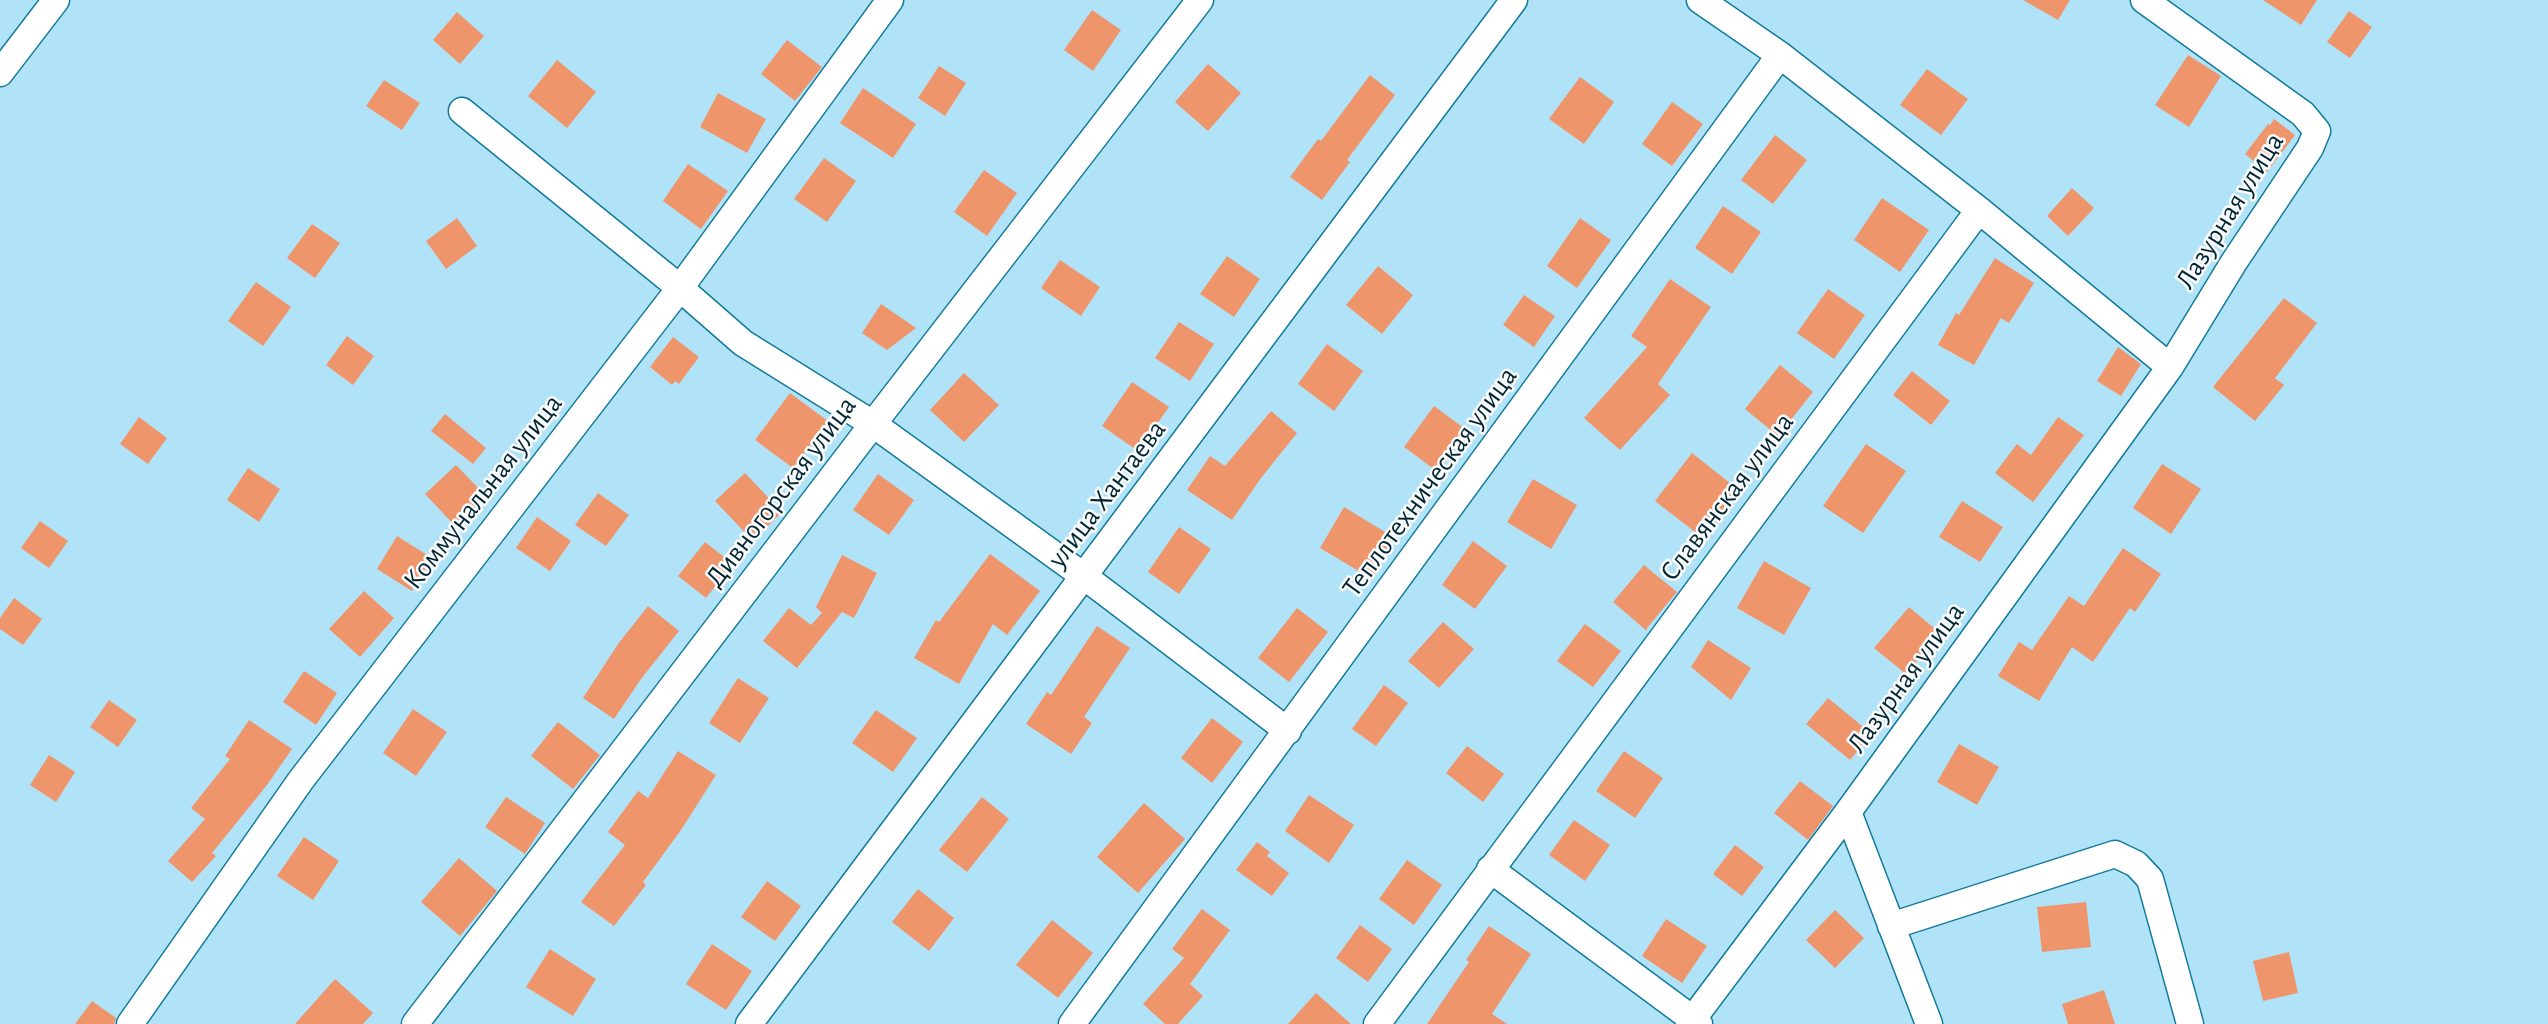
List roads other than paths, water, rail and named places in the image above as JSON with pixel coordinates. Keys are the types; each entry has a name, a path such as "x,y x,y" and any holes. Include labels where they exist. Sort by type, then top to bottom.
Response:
{"street":[{"path":"0,74 56,0"},
{"name":"Коммунальная улица","path":"130,1024 301,780 680,288 890,0"},
{"name":"Дивногорская улица","path":"415,1024 1200,0"},
{"name":"улица Хантаева","path":"749,1024 1514,0"},
{"path":"1700,0 1780,55 1979,210 2170,367"},
{"name":"Лазурная улица","path":"1694,1022 2170,367 2234,261 2309,148 2317,131 2303,114 2144,0"},
{"name":"Теплотехническая улица","path":"1072,1024 1780,55"},
{"path":"462,111 680,288 743,343 873,424 1084,577 1288,731"},
{"name":"Славянская улица","path":"1377,1024 1979,210"},
{"path":"1848,811 1929,1024"},
{"path":"1891,926 2115,855 2136,864 2150,879 2190,1024"},
{"path":"1490,870 1694,1022"}]}
